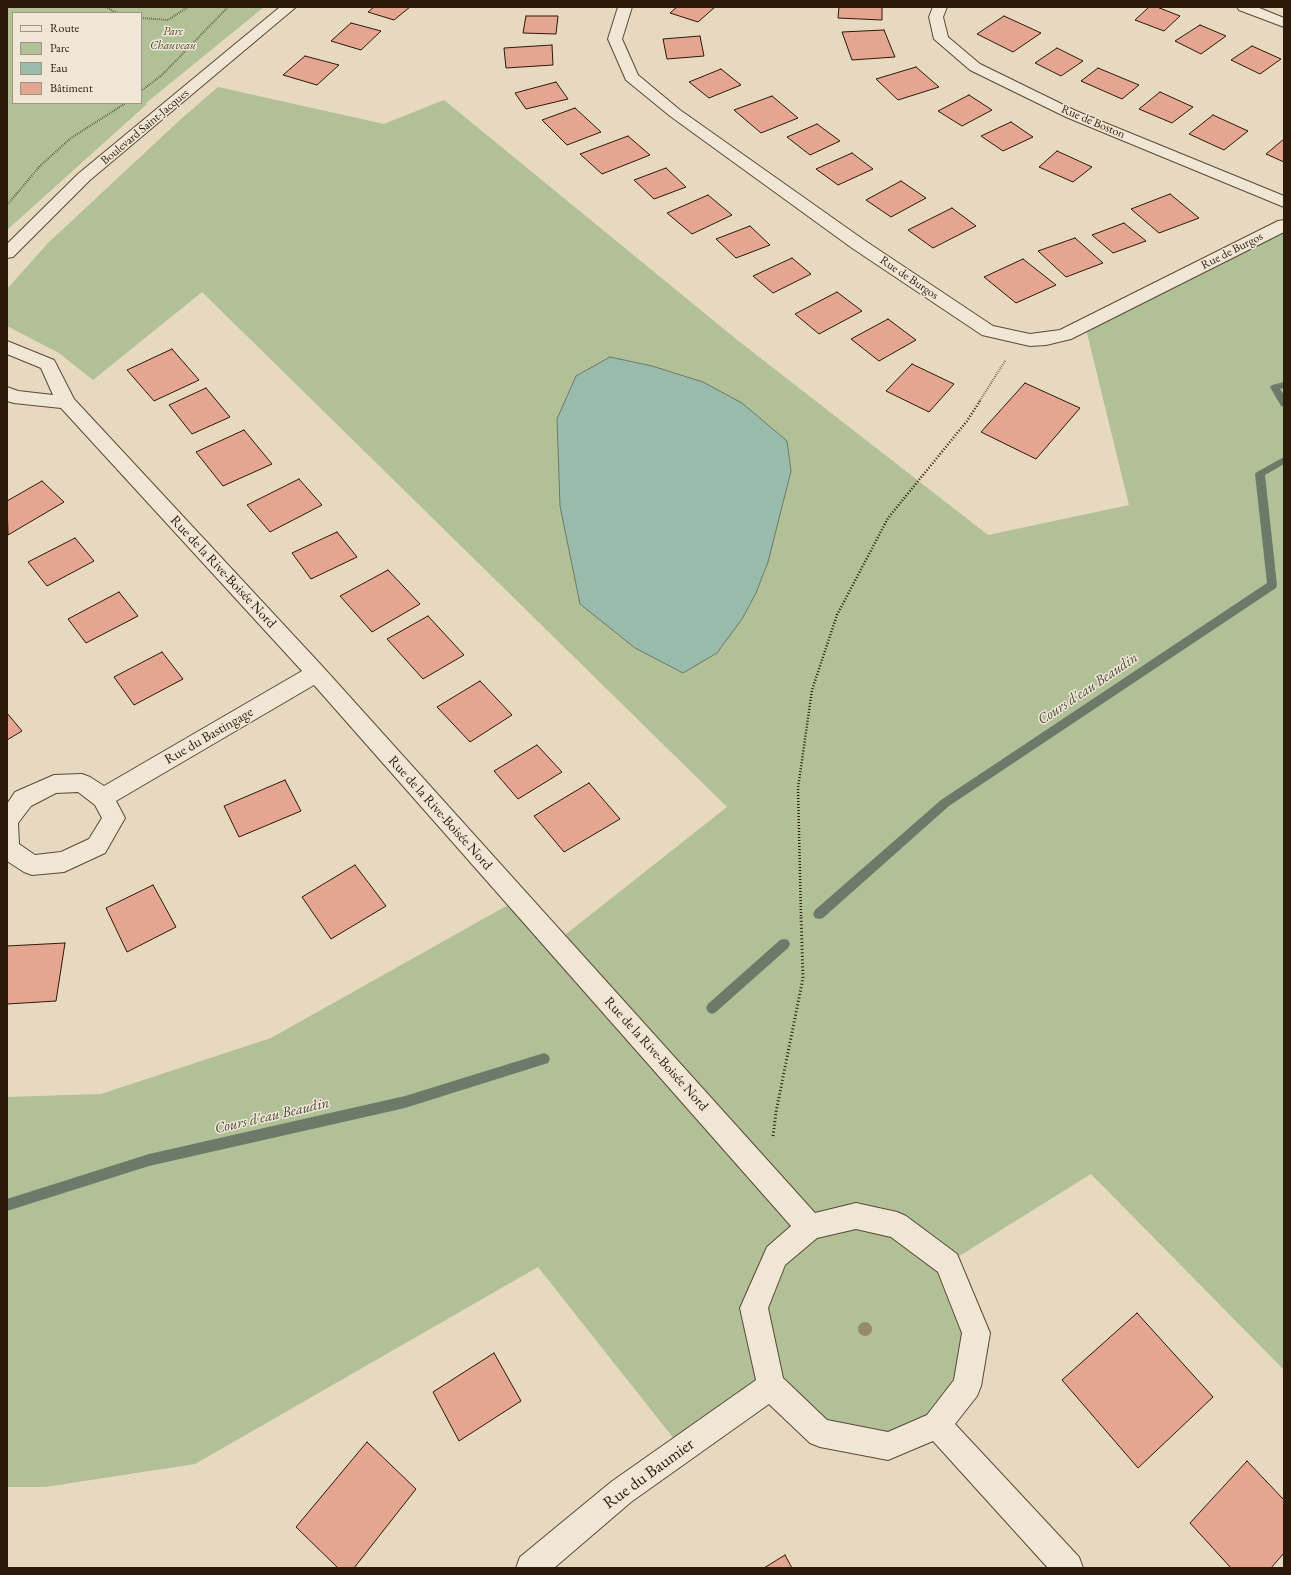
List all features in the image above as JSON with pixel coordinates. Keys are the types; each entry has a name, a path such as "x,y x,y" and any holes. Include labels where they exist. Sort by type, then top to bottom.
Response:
{"street":[{"name":"Boulevard Saint-Jacques","path":"7,253 84,177 289,7"},
{"name":"Rue de Burgos","path":"625,7 616,39 631,77 676,113 858,244 988,331 1030,340 1046,339 1065,335 1284,225"},
{"name":"Rue de Boston","path":"940,7 936,17 940,39 975,67 1071,114 1284,202"},
{"path":"1244,7 1284,23"},
{"name":"Rue de la Rive-Boisée Nord","path":"7,347 48,364 66,402 316,673 810,1227"},
{"path":"7,393 14,397 66,402"},
{"name":"Rue du Bastingage","path":"103,798 316,673"},
{"path":"82,783 103,798 114,818 97,846 64,862 32,865 8,849 7,822 23,799 54,784 82,783"},
{"path":"856,1216 897,1225 948,1263 976,1333 967,1386 937,1425 888,1446 820,1433 771,1386 754,1308 776,1256 810,1227 856,1216"},
{"name":"Rue du Baumier","path":"531,1568 621,1492 771,1386"},
{"path":"937,1425 1068,1568"}],"path":[{"path":"106,7 115,12"},
{"path":"142,18 168,20 188,7"},
{"path":"221,7 226,10"},
{"path":"142,90 162,75 228,7"},
{"path":"7,205 40,166 71,138 124,104"},
{"path":"768,1179 776,1112 803,978 798,788 812,690 837,614 888,518 967,421 1019,338"}],"green space":[{"name":"Parc Chauveau","path":"7,7 264,7 146,103 147,104 7,230"},
{"path":"218,87 384,124 444,100 736,339 988,535 1129,505 1085,325 1284,225 1284,1370 1091,1174 948,1263 976,1333 967,1386 888,1446 820,1433 771,1386 682,1449 538,1267 195,1464 45,1487 7,1487 7,1097 101,1094 271,1038 517,900 556,942 727,807 202,292 93,380 59,353 7,326 7,289 48,243 181,119"}],"water":[{"path":"610,357 652,366 703,382 742,403 787,441 791,471 768,562 756,593 742,619 717,653 683,673 635,648 580,604 560,506 557,419 576,376"}],"building":[{"path":"374,7 410,7 394,20 368,12"},
{"path":"677,7 715,7 698,22 670,13"},
{"path":"839,7 882,7 882,20 838,18"},
{"path":"1149,7 1157,7 1180,16 1164,31 1135,20"},
{"path":"526,16 558,16 556,34 523,33"},
{"path":"1004,16 1041,33 1013,52 977,34"},
{"path":"351,23 381,31 361,50 331,41"},
{"path":"1200,25 1226,36 1201,54 1175,41"},
{"path":"884,30 895,57 852,60 842,32"},
{"path":"700,36 704,56 667,59 663,39"},
{"path":"552,45 553,65 506,68 504,48"},
{"path":"1252,46 1281,59 1260,74 1231,60"},
{"path":"1057,48 1083,61 1061,76 1035,63"},
{"path":"305,56 339,65 317,85 283,75"},
{"path":"916,67 939,87 898,100 876,79"},
{"path":"1098,68 1139,85 1122,99 1081,81"},
{"path":"721,69 741,85 709,98 689,82"},
{"path":"556,82 568,99 526,109 515,93"},
{"path":"1160,92 1193,107 1172,123 1139,109"},
{"path":"969,95 992,110 962,126 938,111"},
{"path":"772,96 798,118 761,133 734,110"},
{"path":"575,108 601,132 567,145 542,120"},
{"path":"1213,115 1248,131 1224,150 1189,134"},
{"path":"1011,122 1033,137 1003,151 981,136"},
{"path":"817,124 840,141 810,155 787,137"},
{"path":"628,136 650,155 602,174 580,154"},
{"path":"1284,139 1284,162 1266,154"},
{"path":"1057,151 1092,167 1073,182 1039,167"},
{"path":"852,153 873,169 838,185 816,169"},
{"path":"666,168 686,187 654,199 634,180"},
{"path":"901,181 926,198 891,217 866,200"},
{"path":"1170,194 1199,218 1159,233 1131,209"},
{"path":"708,195 732,215 692,234 667,213"},
{"path":"952,208 976,226 933,248 908,230"},
{"path":"1124,223 1146,241 1113,253 1092,235"},
{"path":"750,226 770,245 736,258 716,239"},
{"path":"1075,238 1103,263 1066,277 1038,251"},
{"path":"792,258 811,274 773,293 753,276"},
{"path":"1023,259 1056,285 1016,303 984,277"},
{"path":"837,292 862,311 819,334 795,314"},
{"path":"888,319 916,340 879,361 851,339"},
{"path":"172,349 199,380 154,401 127,370"},
{"path":"912,364 954,384 929,412 886,391"},
{"path":"1025,383 1080,408 1036,459 981,432"},
{"path":"206,388 230,417 192,434 169,405"},
{"path":"244,430 272,464 223,486 196,452"},
{"path":"299,479 322,505 270,532 247,505"},
{"path":"42,481 64,502 8,535 7,501"},
{"path":"337,532 357,557 311,579 292,553"},
{"path":"75,538 94,561 47,586 28,562"},
{"path":"388,570 420,604 372,632 340,596"},
{"path":"119,592 138,616 86,643 68,619"},
{"path":"428,616 464,655 423,679 387,639"},
{"path":"162,652 183,679 134,705 114,677"},
{"path":"480,681 512,715 470,742 437,707"},
{"path":"7,713 22,731 7,740"},
{"path":"537,745 562,772 518,799 494,771"},
{"path":"285,780 301,811 239,837 224,806"},
{"path":"589,783 620,819 564,852 534,816"},
{"path":"355,865 386,906 331,939 302,897"},
{"path":"153,885 176,927 127,952 106,908"},
{"path":"65,943 56,1001 7,1004 7,946"},
{"path":"1137,1313 1213,1397 1138,1468 1062,1380"},
{"path":"494,1353 521,1401 459,1441 433,1392"},
{"path":"367,1442 416,1489 354,1568 338,1568 296,1527"},
{"path":"1247,1461 1284,1500 1284,1553 1271,1568 1231,1568 1190,1523"},
{"path":"785,1555 792,1568 764,1568"}],"waterway":[{"name":"Cours d'eau Beaudin","path":"1284,385 1275,387 1284,404"},
{"name":"Cours d'eau Beaudin","path":"819,914 945,803 1272,585 1260,474 1284,460"},
{"name":"Cours d'eau Beaudin","path":"712,1008 784,944"},
{"name":"Cours d'eau Beaudin","path":"7,1205 149,1160 405,1102 544,1059"}]}
